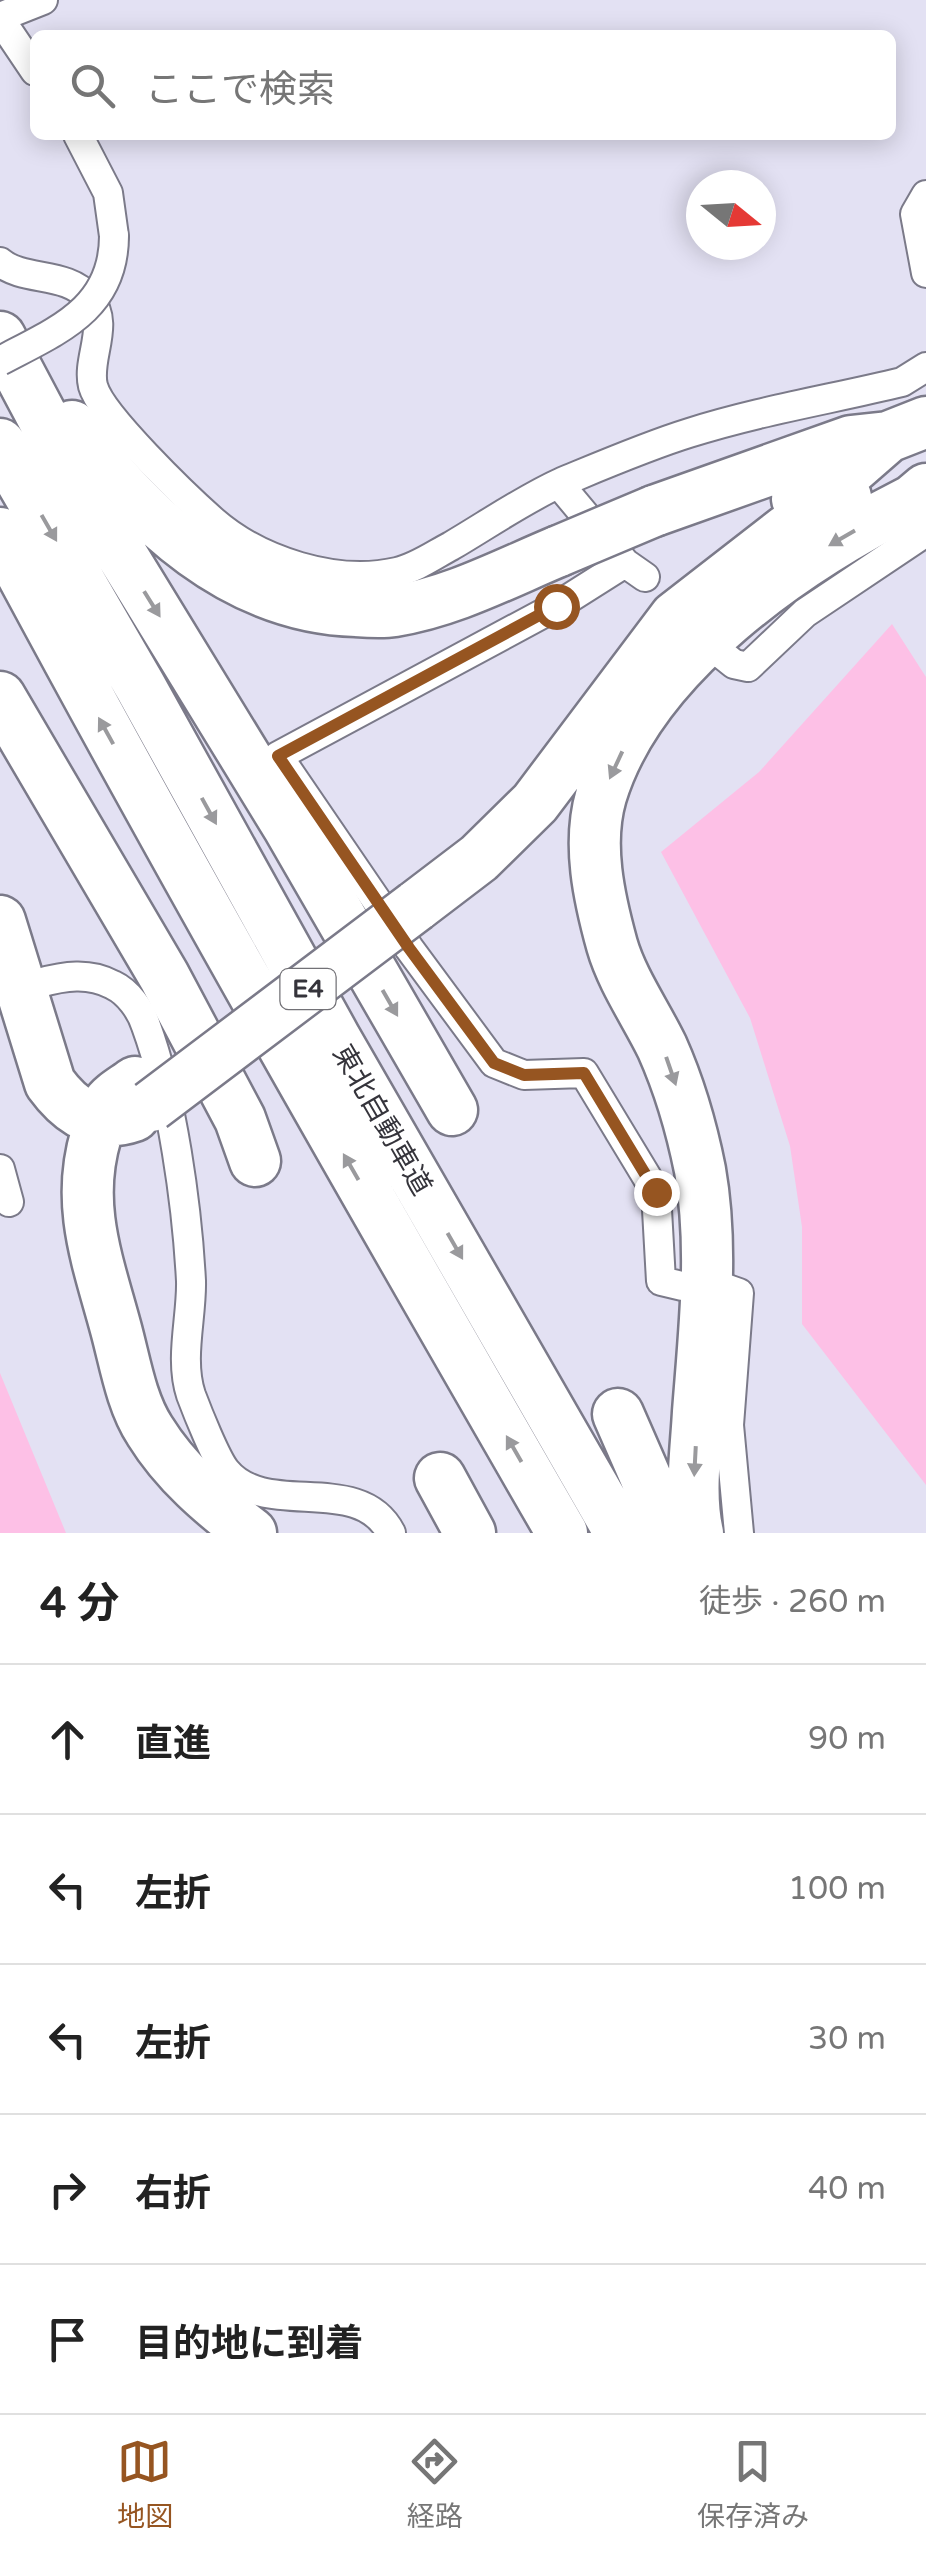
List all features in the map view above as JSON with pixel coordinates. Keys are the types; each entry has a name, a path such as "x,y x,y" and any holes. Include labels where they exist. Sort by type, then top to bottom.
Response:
{"highway":[{"path":"0,334 93,454 144,510 198,556 238,582 284,600 332,610 390,612 436,602 654,511 851,441 907,430"},
{"path":"0,334 73,476 289,828 452,1110"},
{"path":"408,895 515,786 574,707 670,592 709,556 774,511 849,471 907,430"},
{"name":"東北自動車道","path":"0,444 620,1533"},
{"path":"0,921 50,1082 66,1104 100,1122 132,1117 143,1094 408,895 479,858 535,803 674,617 787,530 851,494 902,474 926,471"},
{"path":"698,1533 694,1471 707,1233 700,1170 664,1051 613,950 594,866 601,797 627,740 659,693 706,642 758,596 818,552 926,489"},
{"name":"東北自動車道","path":"0,532 293,1066 562,1533"},
{"path":"0,697 164,976 240,1120 255,1161"},
{"path":"100,1122 91,1152 87,1220 132,1387 147,1427 174,1465 206,1498 251,1533"},
{"path":"618,1414 670,1533"},
{"path":"440,1478 470,1533"}],"street":[{"path":"30,63 0,18 43,0"},
{"path":"0,361 65,327 84,312 100,292 114,262 108,193 81,140"},
{"path":"926,194 915,214 926,273"},
{"path":"0,262 8,268 55,278 89,298 98,319 92,383 99,399 155,466 216,524 291,564 341,574 398,572 560,484 689,433 902,382 926,366"},
{"path":"560,484 635,570 556,606 278,756 409,948 494,1063 524,1075 584,1073 656,1192 661,1281 682,1286"},
{"path":"724,656 734,664 748,667 805,614 926,532"},
{"path":"39,983 67,975 114,985 132,1000 146,1024 174,1137 191,1282 187,1366 190,1392 226,1471 246,1486 268,1492 347,1500 370,1510 391,1533"},
{"path":"0,1169 8,1202"},
{"path":"722,1287 739,1292 729,1425 739,1533"}],"shaded area":[{"path":"892,624 926,677 926,1485 802,1324 802,1227 790,1146 750,1018 661,852 759,772"},
{"path":"0,1373 66,1533 0,1533"}],"route":[{"path":"556,606 278,756 409,948 494,1063 524,1075 584,1073 656,1192"}]}
